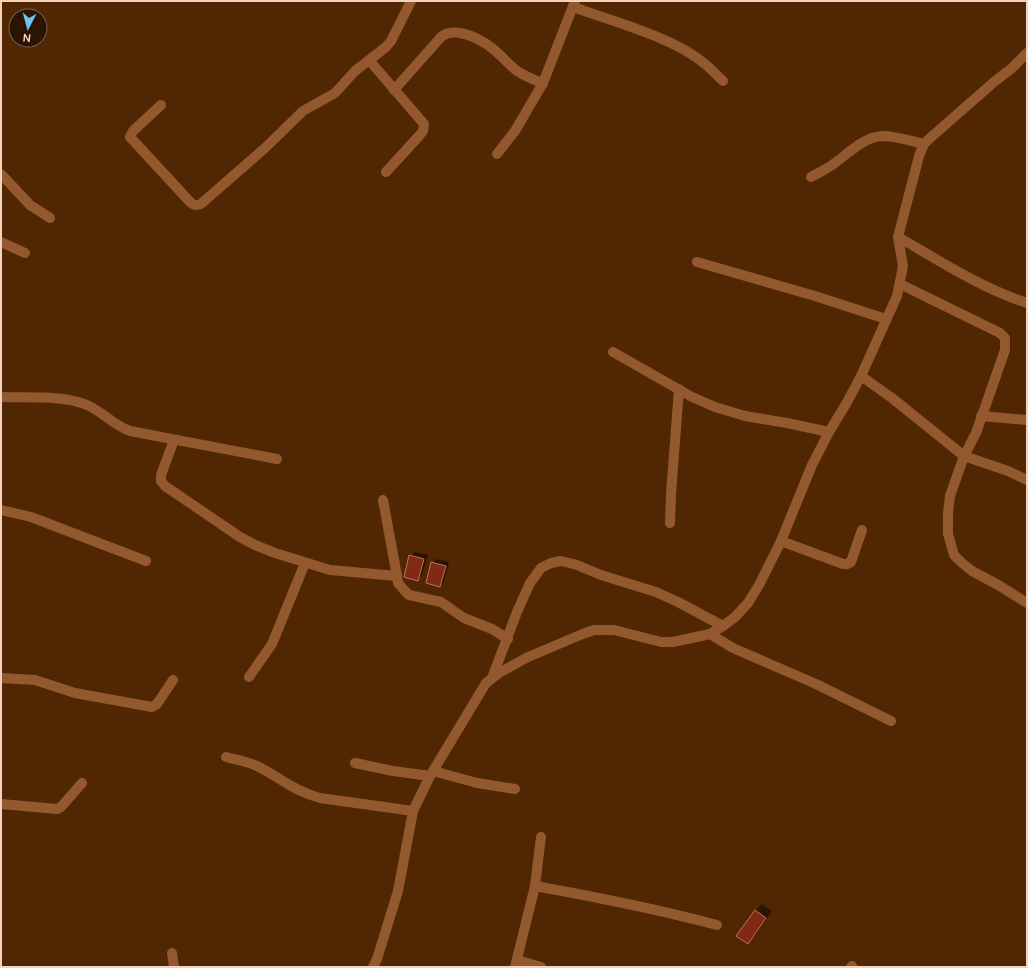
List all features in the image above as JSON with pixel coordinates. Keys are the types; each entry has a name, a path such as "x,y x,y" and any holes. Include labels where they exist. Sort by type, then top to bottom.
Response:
{"street":[{"path":"161,105 133,131 130,137 191,203 195,206 198,205 265,148 303,111 335,93 355,71 386,47 411,1"},
{"path":"497,154 515,131 543,83 574,4 656,37 685,51 705,64 723,81"},
{"path":"394,90 440,36 450,32 459,33 481,41 492,47 518,71 543,83"},
{"path":"373,967 377,959 398,891 413,811 432,774 486,683 499,673 526,658 594,630 614,630 661,642 673,642 710,634 735,617 748,603 759,585 781,541 812,465 861,376 886,319 894,305 903,266 898,237 919,156 924,144 1012,68 1027,53"},
{"path":"369,60 424,124 419,136 386,172"},
{"path":"811,177 872,138 881,136 890,137 924,144"},
{"path":"1,174 30,205 50,218"},
{"path":"898,237 946,266 991,290 1027,303"},
{"path":"1,242 25,253"},
{"path":"697,262 815,296 886,319"},
{"path":"900,284 1000,333 1006,338 1005,350 976,433 964,456 950,496 948,534 954,555 961,562 972,571 1027,603"},
{"path":"613,352 679,390 715,407 733,413 829,432"},
{"path":"861,376 892,398 964,456 1027,480"},
{"path":"670,523 679,390"},
{"path":"1,397 43,398 78,402 92,408 122,428 174,440 277,459"},
{"path":"981,416 1027,420"},
{"path":"174,440 161,475 161,481 165,486 250,542 275,553 330,570 397,576"},
{"path":"383,500 398,583 404,590 409,594 441,602 464,618 492,629 508,639"},
{"path":"1,510 31,516 146,561"},
{"path":"781,541 843,564 847,564 851,562 862,530"},
{"path":"492,678 530,583 541,568 550,563 561,561 577,565 601,576 656,592 723,626"},
{"path":"250,677 272,644 305,563"},
{"path":"710,634 733,648 816,684 891,721"},
{"path":"1,678 35,680 75,693 152,707 157,704 173,680"},
{"path":"226,757 246,761 259,767 306,794 320,798 413,811"},
{"path":"355,763 393,771 432,774 515,789"},
{"path":"1,804 57,809 61,807 82,783"},
{"path":"541,837 535,886 516,963 541,967"},
{"path":"535,886 678,915 717,925"},
{"path":"172,953 174,967"}],"building":[{"path":"409,555 424,559 418,581 404,577"},
{"path":"431,562 446,566 440,587 426,583"},
{"path":"755,910 766,918 748,944 736,936"}]}
